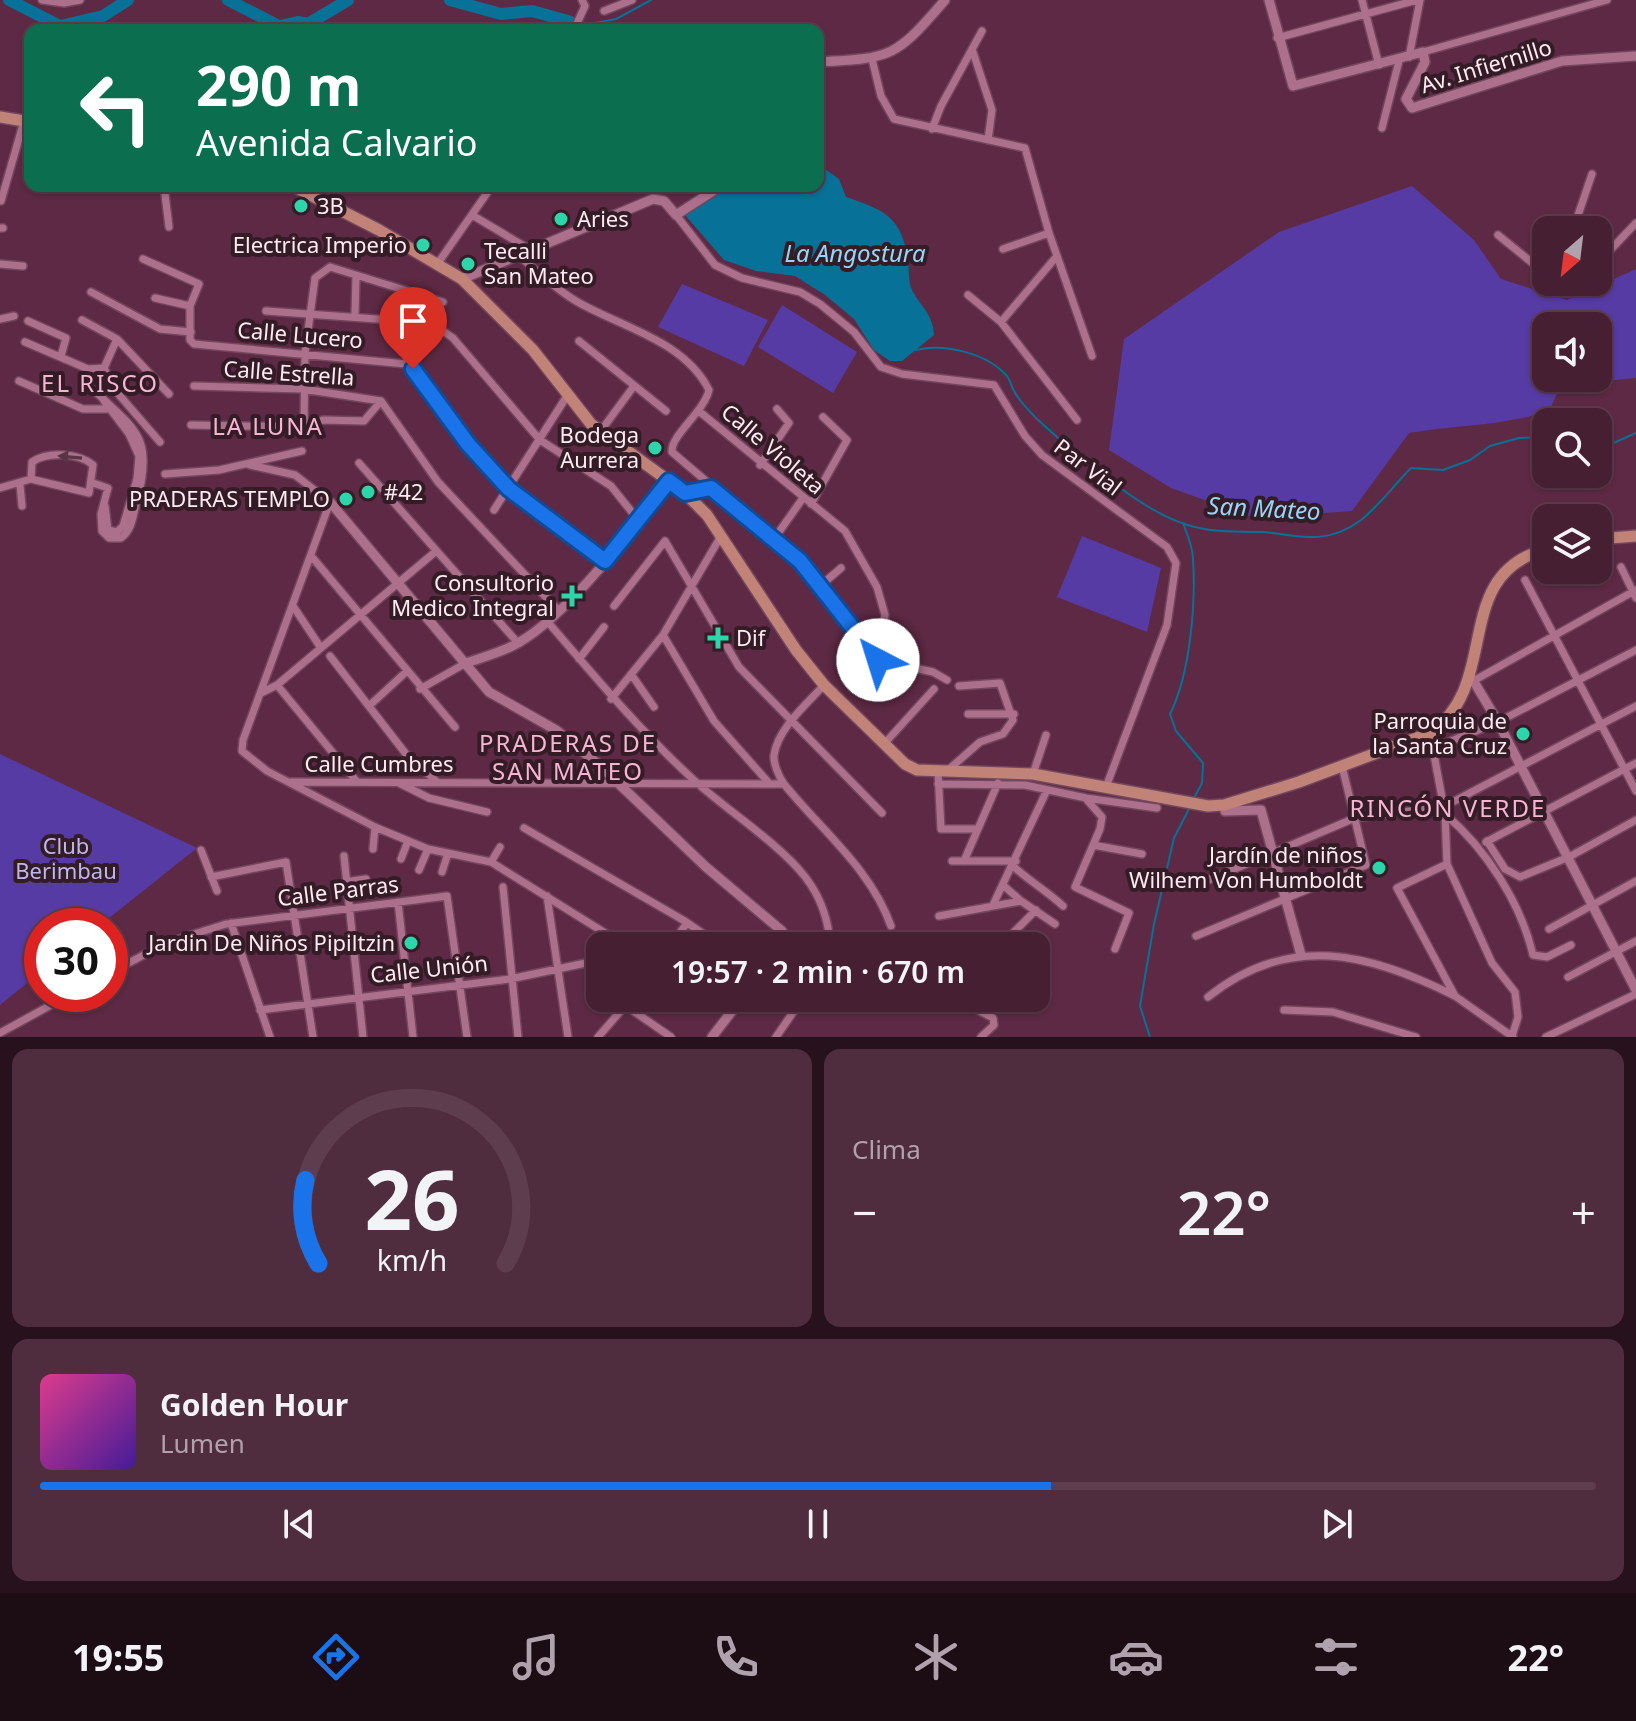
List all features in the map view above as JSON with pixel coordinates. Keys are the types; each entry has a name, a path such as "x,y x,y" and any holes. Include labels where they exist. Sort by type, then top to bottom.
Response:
{"main road":[{"path":"0,117 24,121"},
{"path":"304,192 438,263 462,279 533,350 567,396 600,432 685,493 722,534 788,639 824,685 905,764 941,776 1033,774 1200,804 1224,805 1430,733 1448,721 1473,677 1493,586 1515,560 1532,554"},
{"path":"1612,538 1636,536"}],"street":[{"path":"42,0 64,3 80,0"},
{"path":"577,24 585,6 582,0"},
{"path":"604,11 632,0"},
{"path":"824,62 872,59 895,51 945,0"},
{"path":"1269,0 1291,83 1298,87 1607,0"},
{"path":"1362,0 1379,65"},
{"path":"1277,38 1418,0 1404,59 1382,128"},
{"path":"932,129 941,106 982,31"},
{"path":"972,49 992,110 988,140"},
{"name":"Av. Infiernillo","path":"1423,52 1425,62 1406,103 1412,108 1562,61 1636,56"},
{"path":"872,59 887,113 902,123 1025,148 1049,233 1092,356"},
{"path":"1,201 24,131"},
{"path":"1578,216 1592,174"},
{"path":"165,192 169,227"},
{"path":"438,263 488,192"},
{"path":"462,279 653,199 664,201 676,215 712,192"},
{"path":"472,215 529,249"},
{"name":"Par Vial","path":"676,215 715,265 742,278 800,292 820,304 854,332 881,367 902,374 994,385 1025,436 1042,455 1167,547 1176,563 1167,625 1106,787"},
{"path":"1612,248 1636,223"},
{"path":"1003,249 1049,233"},
{"path":"1498,235 1532,263"},
{"name":"Calle Violeta","path":"517,254 574,300 663,343 687,361 709,390 700,412 760,465 845,531 877,587 885,615 878,660"},
{"path":"1001,322 1057,256"},
{"path":"91,292 160,329 191,332 190,306 199,284 143,259"},
{"path":"0,264 23,266"},
{"path":"304,427 305,353 315,278 330,267 443,302"},
{"path":"355,315 356,276"},
{"path":"968,295 1001,322 1077,420"},
{"path":"155,298 190,306"},
{"path":"266,311 355,315 432,323 453,338 540,440 593,471 611,486 639,521"},
{"path":"0,319 14,316"},
{"path":"82,320 117,339 169,394"},
{"path":"28,321 66,338 61,356"},
{"name":"Calle Lucero","path":"191,332 191,343 406,364 468,444 509,489"},
{"path":"117,339 104,368 114,389 160,442"},
{"path":"579,341 666,411"},
{"path":"25,342 88,369 104,368"},
{"path":"88,369 86,382 110,408 135,445 139,468 123,526 117,532 108,530 108,488 93,483"},
{"path":"19,381 83,409 110,408"},
{"name":"Calle Estrella","path":"194,386 303,389 381,401"},
{"path":"600,432 634,386"},
{"path":"494,510 567,396"},
{"path":"191,425 304,427 323,420 364,421 381,401 438,482 558,610"},
{"path":"760,465 789,423 777,409"},
{"path":"700,412 671,446 672,452 800,561 878,660 933,672 947,680"},
{"path":"811,504 847,440 823,417"},
{"path":"165,474 250,465 302,451"},
{"path":"31,479 31,466 36,458 73,456 93,465 93,483 88,493"},
{"path":"359,463 518,643"},
{"path":"250,465 295,475 330,502 489,692 556,730 620,783 706,867 782,932"},
{"path":"0,488 20,485 31,479 88,493 106,502"},
{"path":"420,689 466,663 518,643 547,621 605,561 669,481"},
{"path":"20,485 22,506"},
{"path":"685,493 711,488"},
{"path":"509,489 605,561"},
{"path":"774,539 803,498"},
{"path":"330,502 242,751 252,761 288,782 375,827 428,849 491,862 604,932"},
{"path":"611,699 663,635 722,534"},
{"path":"614,606 665,541 692,581 739,667 882,813"},
{"path":"261,693 277,685 435,552"},
{"path":"312,557 455,727"},
{"path":"1546,1037 1636,992 1569,857 1473,677 1635,593 1621,567"},
{"path":"820,586 841,568"},
{"path":"1525,580 1636,791"},
{"path":"293,606 321,648"},
{"path":"547,621 611,699 696,781 803,875 822,905 827,932"},
{"path":"579,659 604,627"},
{"path":"663,635 714,721 768,782"},
{"path":"1434,748 1498,722 1636,650"},
{"path":"330,656 406,754 439,783"},
{"path":"369,706 406,672"},
{"path":"631,674 654,707"},
{"path":"959,686 1000,683 1014,714 1010,728 980,742 941,776 942,830 978,829"},
{"path":"277,685 357,782"},
{"path":"824,685 792,720 774,754 784,784 847,854 884,905 891,926"},
{"path":"884,744 934,689"},
{"path":"1192,887 1355,818 1444,811 1636,706"},
{"path":"968,714 1014,714"},
{"path":"1208,997 1229,980 1262,963 1301,955 1401,969 1455,996 1512,1037 1518,1017 1515,992 1492,963 1447,864 1444,811 1430,733"},
{"path":"1033,774 1046,735"},
{"path":"1476,847 1636,763"},
{"path":"1196,936 1366,865 1342,766"},
{"path":"941,776 1157,808"},
{"name":"Calle Cumbres","path":"288,782 696,781 784,784"},
{"path":"397,782 429,798 487,812"},
{"path":"964,861 998,783"},
{"path":"993,905 1047,790"},
{"path":"1086,798 1102,817 1075,887 1129,913 1115,949"},
{"path":"1224,805 1225,811 1261,810 1301,955"},
{"path":"1444,811 1476,847 1525,921 1533,955 1547,957 1571,945"},
{"path":"1487,841 1515,877 1569,857 1636,820"},
{"path":"373,849 375,827"},
{"path":"524,828 700,932"},
{"path":"401,859 408,841"},
{"path":"1093,845 1142,854"},
{"path":"491,862 500,847"},
{"path":"419,870 428,849"},
{"path":"201,850 217,891"},
{"path":"442,872 448,853"},
{"path":"344,856 363,1037"},
{"path":"952,861 1014,864 1029,884 1048,892 1063,906"},
{"path":"211,877 286,862 313,1037"},
{"path":"1447,864 1397,888 1455,996"},
{"path":"345,882 366,879"},
{"path":"1549,929 1636,881"},
{"path":"1003,885 1055,924"},
{"path":"503,887 518,1037"},
{"path":"547,896 568,1037"},
{"name":"Calle Parras","path":"128,963 166,943 231,923 296,912 449,898 458,984"},
{"path":"939,916 1021,901"},
{"path":"398,902 413,1037"},
{"path":"1014,932 1036,910"},
{"path":"231,923 270,1037"},
{"path":"680,932 687,923"},
{"path":"1568,977 1636,941"},
{"name":"Calle Unión","path":"260,1010 358,995 510,979 586,963"},
{"path":"458,984 467,1037"},
{"path":"1284,1010 1333,1012 1416,1037"},
{"path":"0,1033 38,1012"},
{"path":"598,1037 621,1012"},
{"path":"635,1012 671,1037"},
{"path":"712,1037 731,1012"},
{"path":"776,1037 793,1012"},
{"path":"981,1037 994,1025 993,1018 982,1012"}],"green space":[{"path":"1412,186 1474,240 1501,279 1532,289 1532,296 1554,296 1567,300 1576,296 1612,296 1612,280 1636,269 1636,378 1612,380 1612,312 1532,312 1532,392 1558,392 1550,408 1532,408 1532,416 1409,433 1352,511 1255,518 1171,488 1109,450 1124,339 1279,232"},
{"path":"682,284 768,320 744,366 658,327"},
{"path":"782,305 857,352 833,393 758,347"},
{"path":"1082,536 1161,568 1147,632 1057,597"},
{"name":"Club Berimbau","path":"0,754 197,848 122,908 24,908 24,986 0,1005"}],"water":[{"name":"La Angostura","path":"824,168 839,179 846,197 880,211 901,233 911,287 929,316 934,335 902,361 890,361 874,350 854,319 825,295 795,276 756,271 724,260 685,215 719,192 824,192"}],"waterway":[{"name":"San Mateo","path":"9,0 56,24"},
{"name":"San Mateo","path":"69,24 103,16 128,0"},
{"name":"San Mateo","path":"228,0 275,24"},
{"name":"San Mateo","path":"308,24 348,0"},
{"name":"San Mateo","path":"450,0 501,14 532,11 574,24"},
{"path":"590,24 616,19 651,0"},
{"name":"San Mateo","path":"288,24 308,24"},
{"name":"San Mateo","path":"916,350 952,349 998,367 1037,419 1120,488 1162,515 1189,526 1216,531 1310,537 1333,534 1347,529 1370,512 1411,468 1443,470 1470,460 1490,446 1532,438"},
{"name":"San Mateo","path":"1612,444 1636,433"},
{"path":"1183,523 1193,554 1192,618 1187,660 1170,714 1176,731 1203,763 1202,783 1194,798"},
{"path":"1150,1037 1140,1006 1154,924 1174,838 1190,807"}],"place":[{"name":"3B","path":"301,206"},
{"name":"Aries","path":"561,219"},
{"name":"Electrica Imperio","path":"423,245"},
{"name":"Tecalli San Mateo","path":"468,264"},
{"name":"Bodega Aurrera","path":"655,448"},
{"name":"#42","path":"368,492"},
{"name":"PRADERAS TEMPLO","path":"346,499"},
{"name":"Consultorio Medico Integral","path":"572,596"},
{"name":"Dif","path":"718,638"},
{"name":"Parroquia de la Santa Cruz","path":"1523,734"},
{"name":"Jardín de niños Wilhem Von Humboldt","path":"1379,868"},
{"name":"Jardin De Niños Pipiltzin","path":"411,943"}],"district":[{"name":"EL RISCO","path":"100,384"},
{"name":"LA LUNA","path":"268,427"},
{"name":"PRADERAS DE SAN MATEO","path":"568,758"},
{"name":"RINCÓN VERDE","path":"1448,809"}],"route":[{"path":"413,369 468,444 509,489 605,561 669,481 685,493 711,488 800,561 878,660"}]}
